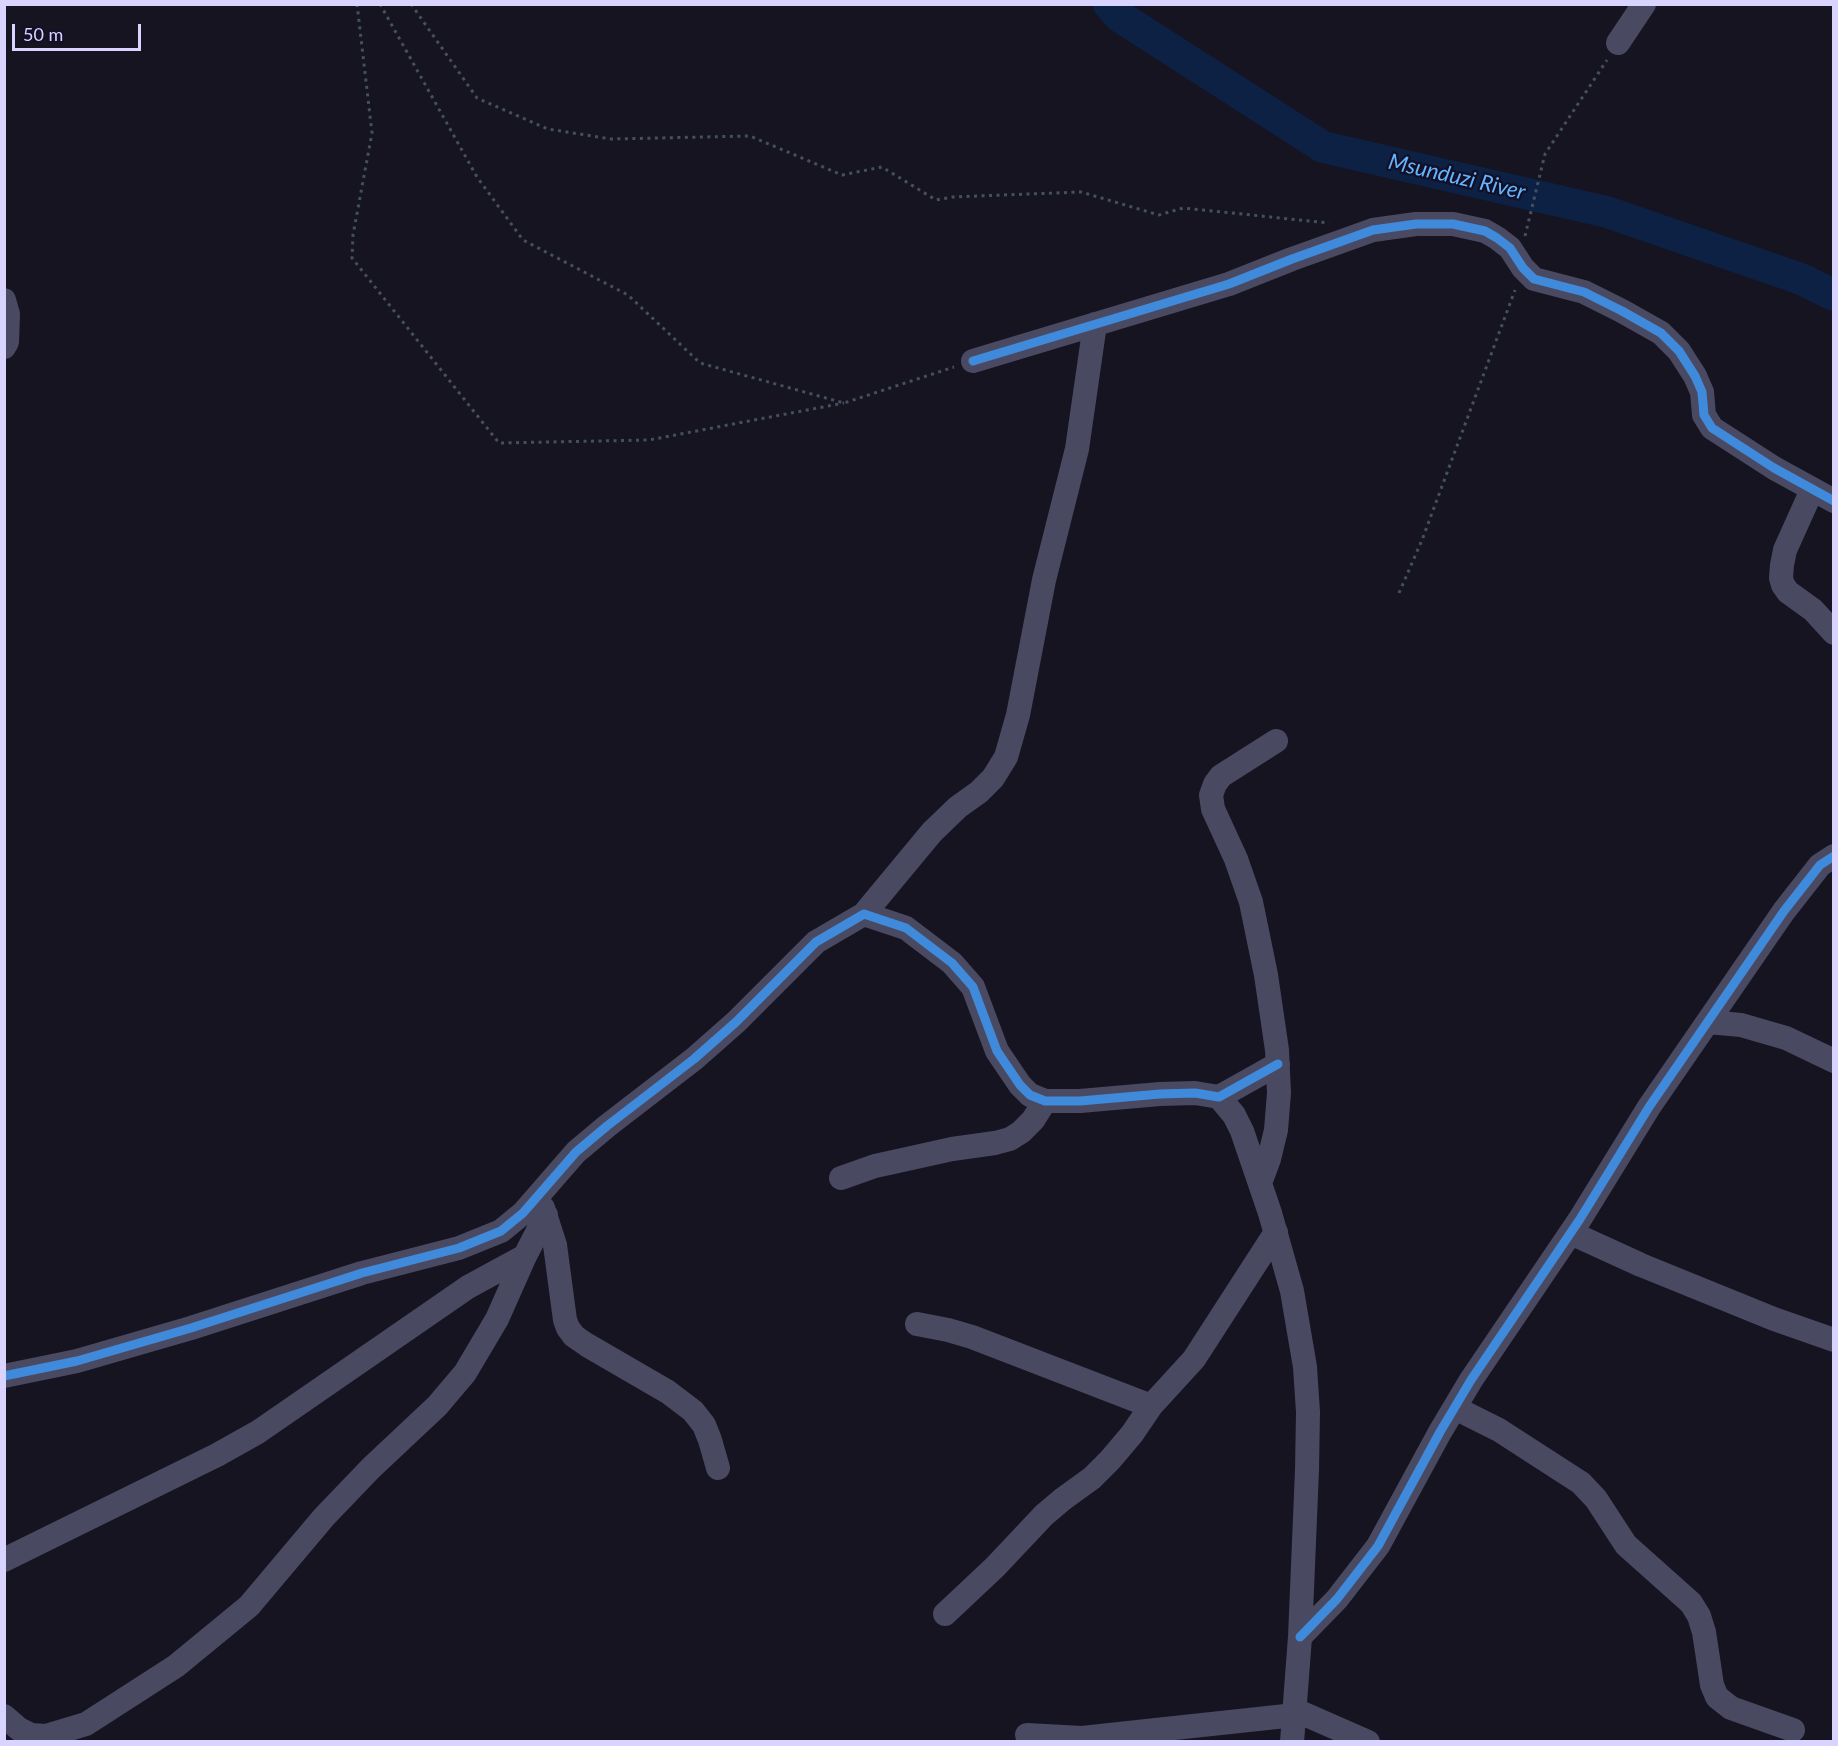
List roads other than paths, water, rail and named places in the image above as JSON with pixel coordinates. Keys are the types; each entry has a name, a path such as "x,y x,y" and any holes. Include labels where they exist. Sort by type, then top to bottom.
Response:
{"street":[{"path":"1618,42 1644,4"},
{"path":"973,361 1229,284 1373,230 1397,225 1453,224 1485,231 1510,248 1523,268 1534,279 1584,292 1661,333 1679,351 1695,376 1701,392 1704,415 1712,428 1774,468 1833,501"},
{"path":"4,300 8,314 7,342 4,347"},
{"path":"4,1716 19,1729 31,1735 46,1736 86,1724 176,1666 249,1606 324,1517 371,1468 437,1406 465,1373 497,1319 525,1256 542,1204 576,1152 694,1059 736,1022 816,942 864,914 932,832 993,778 1006,757 1018,715 1044,580 1077,449 1095,324"},
{"path":"1812,490 1785,550 1782,565 1783,585 1788,592 1813,610 1833,633"},
{"path":"1260,1183 1276,1130 1279,1093 1278,1064 1266,975 1251,903 1236,859 1213,809 1211,795 1221,776 1276,741"},
{"path":"1300,1637 1336,1599 1378,1546 1434,1442 1471,1380 1571,1233 1648,1107 1784,911 1820,865 1833,856"},
{"path":"864,914 906,928 952,963 973,987 997,1052 1025,1090 1030,1095 1045,1101 1080,1101 1160,1094 1220,1097 1278,1064"},
{"path":"1708,1022 1741,1025 1786,1038 1833,1061"},
{"path":"1220,1097 1234,1115 1242,1131 1276,1232 1292,1291 1305,1368 1308,1412 1300,1637 1292,1742"},
{"path":"841,1178 875,1166 1010,1139 1033,1120 1045,1101"},
{"path":"4,1377 77,1362 362,1273 459,1248 501,1231 522,1213 542,1204"},
{"path":"542,1204 555,1245 568,1328 574,1336 587,1345 668,1392 693,1411 704,1425 718,1468"},
{"path":"945,1614 995,1567 1044,1515 1092,1478 1110,1460 1151,1406 1194,1359 1276,1232"},
{"path":"1571,1233 1774,1319 1833,1340"},
{"path":"4,1560 217,1455 258,1432 468,1287 525,1256"},
{"path":"917,1324 972,1337 1151,1406"},
{"path":"1455,1408 1499,1430 1581,1483 1596,1499 1626,1545 1691,1603 1699,1616 1704,1632 1712,1685 1717,1697 1731,1708 1793,1730"},
{"path":"1027,1735 1082,1738 1295,1713 1368,1742"}],"waterway":[{"name":"Msunduzi River","path":"1109,4 1119,16 1323,147 1607,212 1801,279 1834,295"}]}
